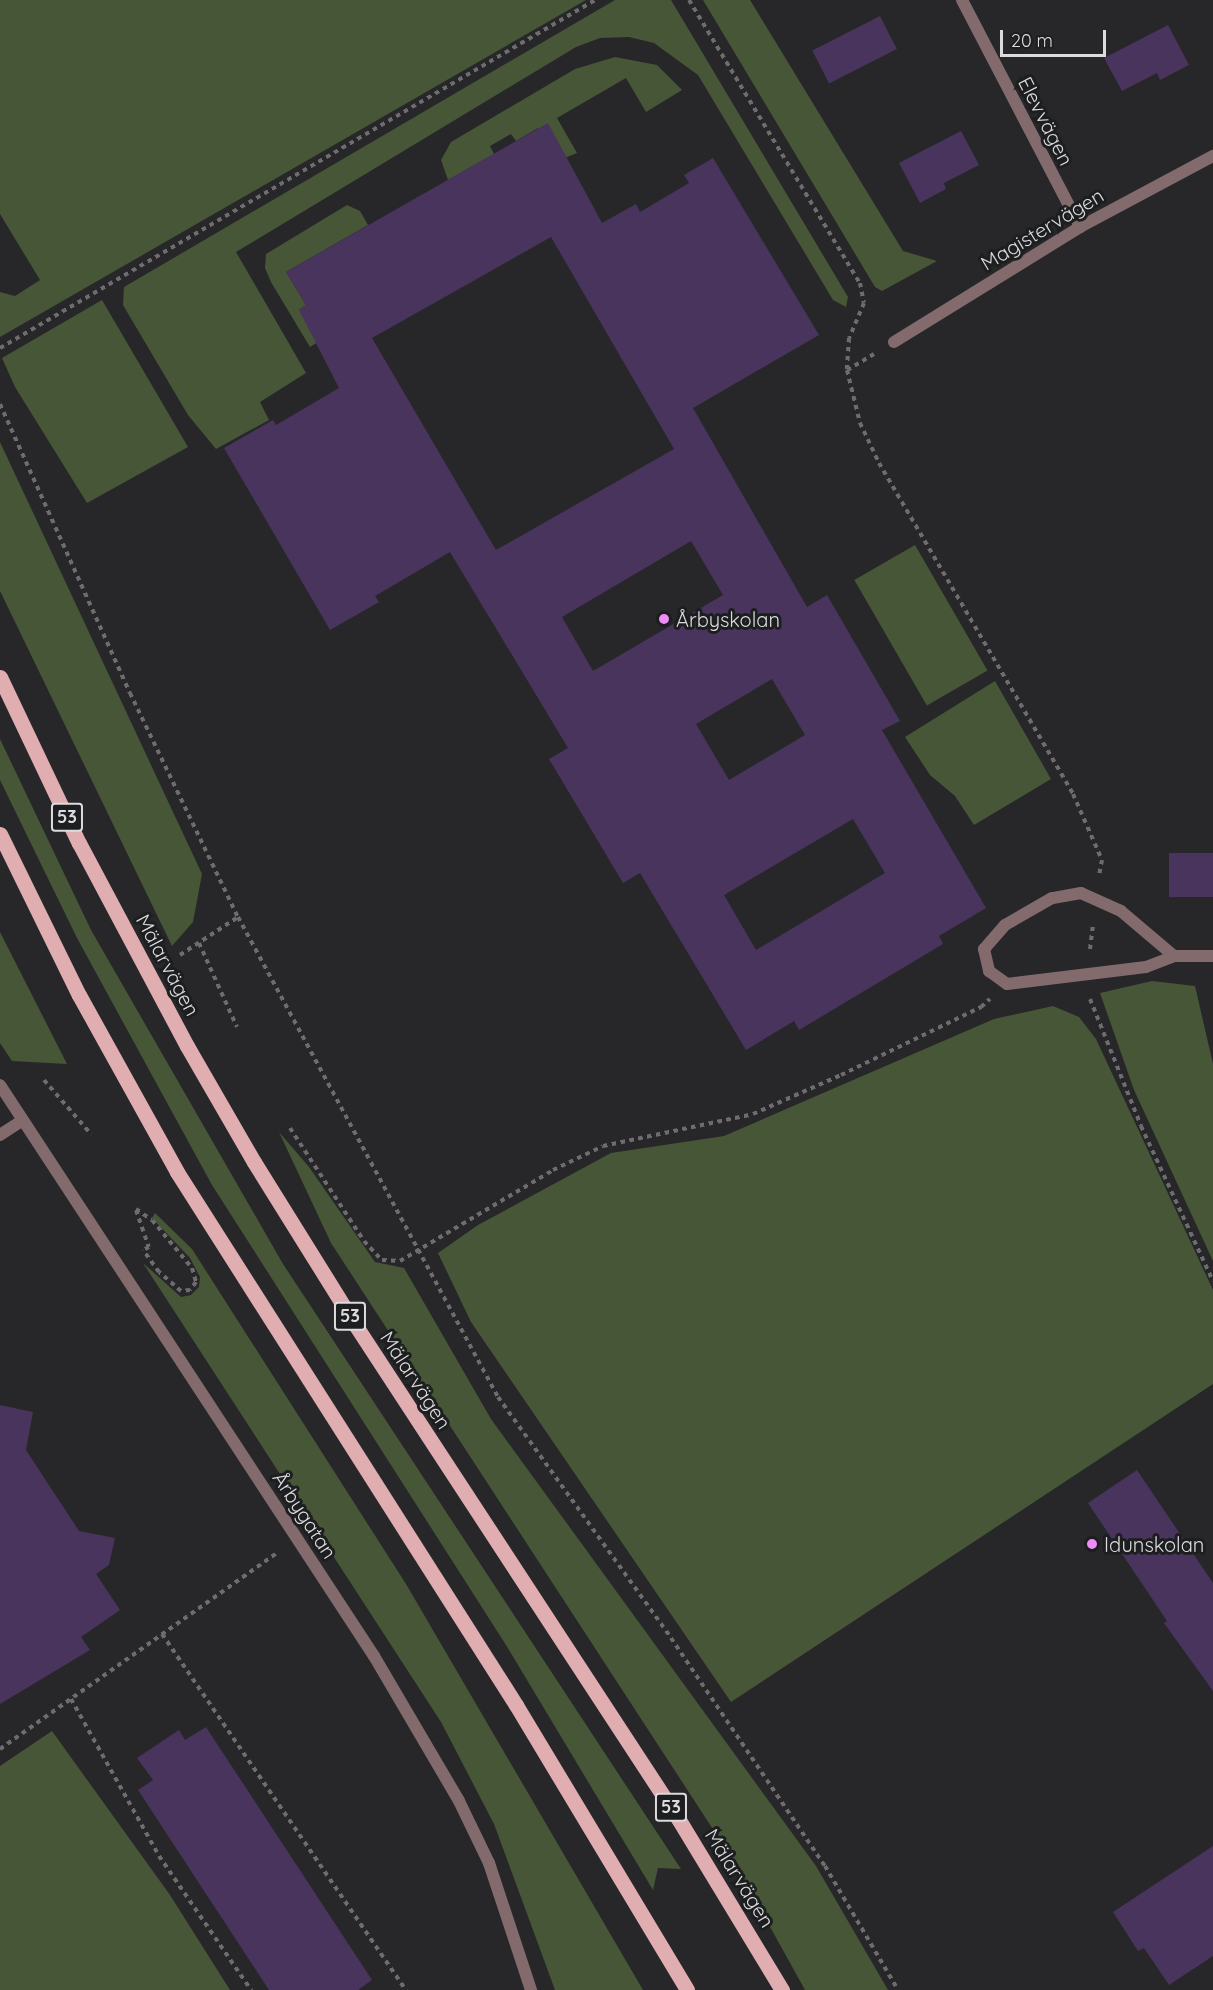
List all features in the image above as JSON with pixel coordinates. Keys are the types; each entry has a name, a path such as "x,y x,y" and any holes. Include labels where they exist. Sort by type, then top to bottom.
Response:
{"main road":[{"name":"Mälarvägen","path":"0,677 79,843 187,1046 254,1162 356,1326 679,1820 782,1990"},
{"path":"0,834 79,995 177,1172 516,1705 687,1990"}],"street":[{"name":"Elevvägen","path":"962,0 1080,227"},
{"name":"Magistervägen","path":"894,342 1080,227 1213,156"},
{"path":"1174,956 1121,911 1081,893 1052,898 1005,925 984,949 989,970 1007,984 1146,967 1174,956 1213,956"},
{"name":"Årbygatan","path":"0,1085 374,1656 459,1801 489,1863 531,1990"},
{"path":"0,1135 23,1120"}],"path":[{"path":"0,348 596,0"},
{"path":"690,0 860,283 864,303 849,338 847,370 860,423 879,463 1073,794 1102,860 1088,975 1091,1006 1213,1281"},
{"path":"847,370 894,342"},
{"path":"0,404 125,682 238,917 498,1397 670,1638 800,1828 898,1990"},
{"path":"180,955 238,917"},
{"path":"199,943 237,1027"},
{"path":"290,1128 364,1241 382,1260 400,1261 553,1170 603,1146 753,1114 981,1007 1007,984"},
{"path":"44,1080 91,1134"},
{"path":"119,1267 143,1250 149,1246 136,1209 152,1220 192,1268 196,1282 190,1290 181,1291 159,1272 143,1250"},
{"path":"0,1749 297,1539"},
{"path":"162,1634 406,1990"},
{"path":"71,1698 159,1856 251,1990"}],"green space":[{"path":"0,0 586,0 0,337 0,292 15,296 40,280 0,214"},
{"path":"615,0 671,0 848,297 846,307 833,300 698,75 654,43 629,37 600,38 576,47 236,252 306,373 260,402 269,420 216,449 188,415 123,305 124,287"},
{"path":"703,0 750,0 903,251 937,261 882,291 875,287"},
{"path":"615,57 657,65 682,90 646,112 626,78 557,118 577,153 557,161 538,128 516,141 511,134 490,146 494,154 448,180 441,160 451,142 575,69"},
{"path":"347,205 360,211 368,225 286,272 306,305 299,310 318,342 310,347 271,282 265,268 266,254"},
{"path":"102,300 188,447 87,503 15,387 2,358"},
{"path":"0,442 202,874 193,922 172,946 0,591"},
{"path":"915,545 988,671 927,706 854,580"},
{"path":"995,681 1051,779 974,825 955,796 930,775 905,737"},
{"path":"0,739 91,930 283,1264 681,1869 658,1868 653,1890 506,1645 212,1185 77,938 0,780"},
{"path":"0,932 67,1064 12,1061 0,1043"},
{"path":"1152,981 1195,986 1213,1064 1213,1261 1134,1090 1100,993"},
{"path":"1053,1006 1079,1017 1096,1039 1213,1290 1213,1384 731,1702 471,1322 438,1253 478,1225 611,1153 724,1136 994,1019"},
{"path":"279,1132 309,1167 375,1262 404,1268 491,1419 816,1866 888,1990 805,1990 733,1860 331,1243"},
{"path":"155,1213 192,1249 406,1584 643,1990 555,1990 494,1824 441,1722 143,1263 181,1297 191,1295 199,1287 200,1277 190,1258 152,1218"},
{"path":"52,1731 170,1895 230,1990 0,1990 0,1766"}],"building":[{"path":"880,16 897,49 829,83 812,51"},
{"path":"1168,25 1189,65 1160,80 1157,73 1122,91 1104,58"},
{"path":"548,123 602,223 636,204 640,212 689,183 684,175 713,158 819,335 693,408 807,607 827,595 900,721 882,730 986,908 939,936 943,944 799,1030 794,1021 746,1050 640,873 623,883 549,759 568,748 450,552 375,596 379,602 330,630 224,448 273,420 276,425 339,388 299,310 306,305 286,272","holes":["551,237 674,449 496,550 372,338","691,541 723,595 593,671 562,617","772,679 805,735 729,780 696,724","853,819 885,873 756,950 724,895"]},
{"path":"961,131 979,165 944,183 946,189 920,203 899,163"},
{"path":"1169,853 1213,853 1213,897 1169,897"},
{"path":"0,1405 33,1412 26,1450 79,1531 115,1538 109,1565 96,1574 120,1610 81,1637 90,1650 0,1704"},
{"path":"1137,1470 1213,1583 1213,1691 1164,1623 1167,1621 1088,1503"},
{"path":"206,1727 372,1980 358,1990 269,1990 138,1790 153,1780 137,1758 179,1730 185,1740"},
{"path":"1213,1846 1213,1956 1169,1985 1144,1948 1138,1951 1113,1912"}],"place":[{"name":"Årbyskolan","path":"664,619"},
{"name":"Idunskolan","path":"1092,1544"}]}
